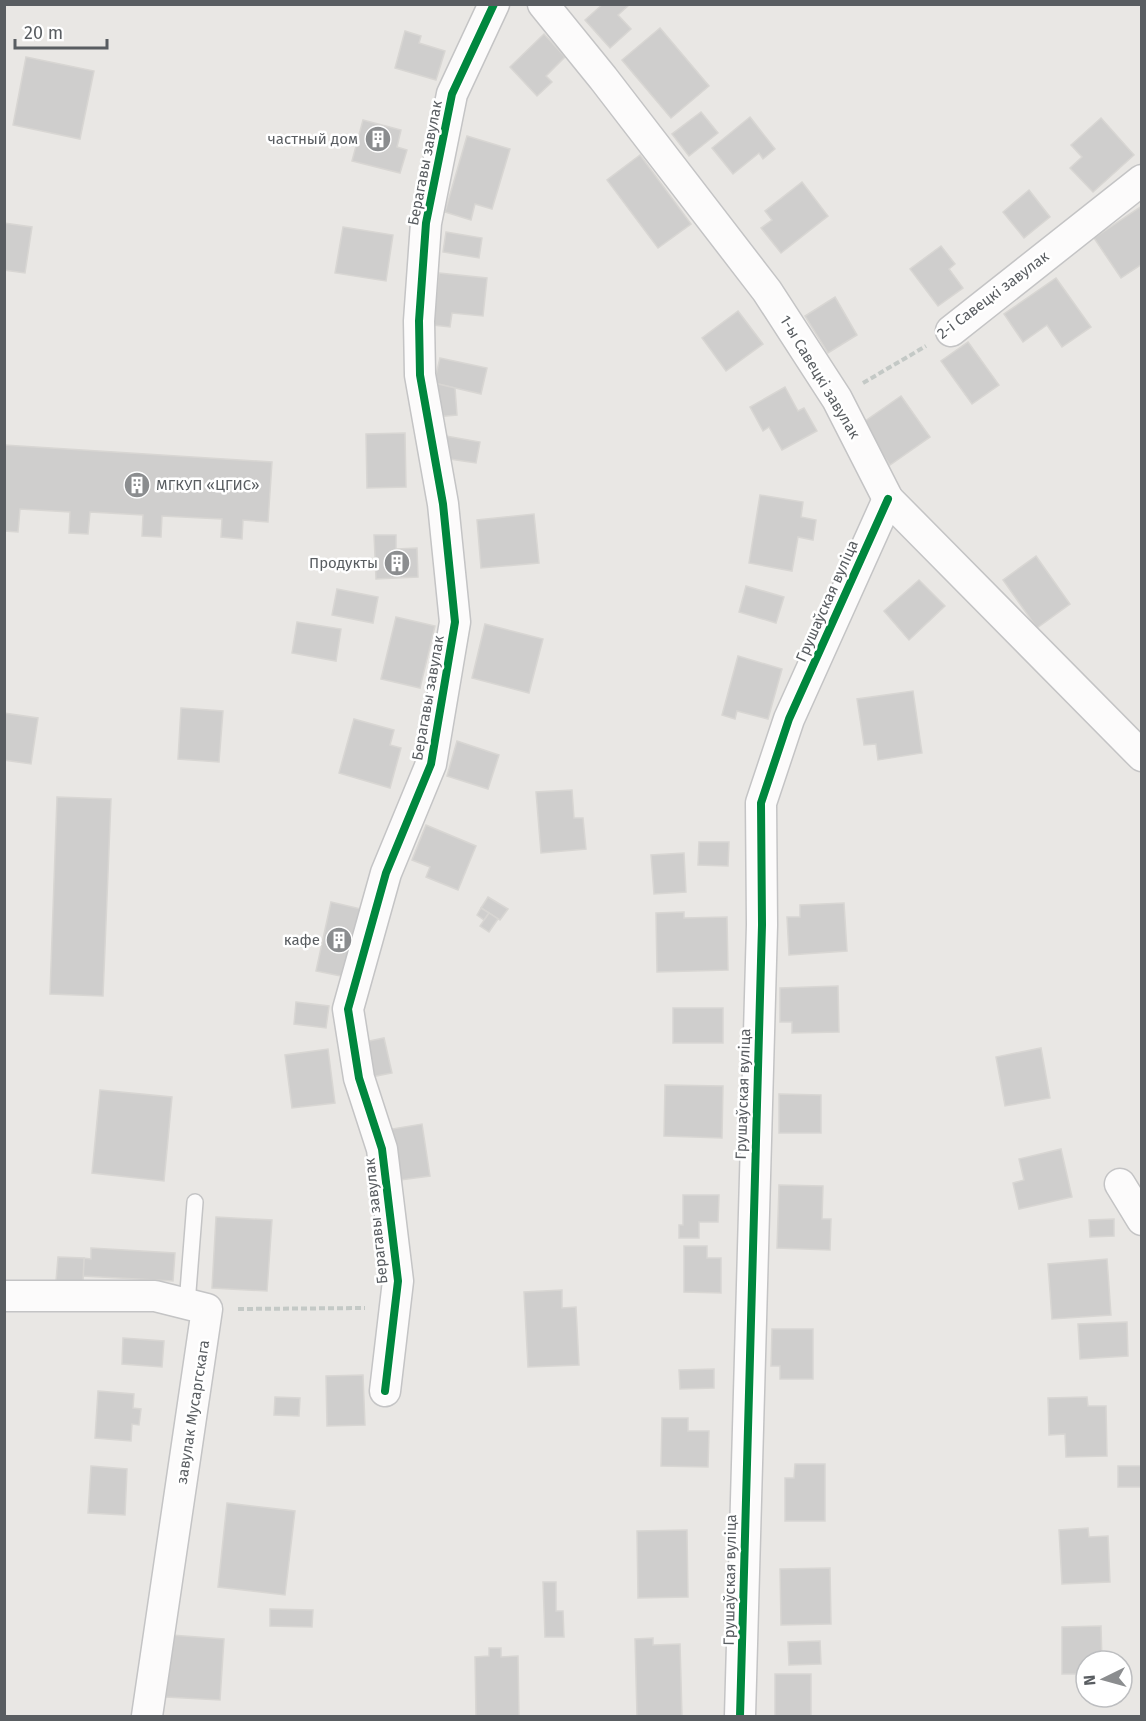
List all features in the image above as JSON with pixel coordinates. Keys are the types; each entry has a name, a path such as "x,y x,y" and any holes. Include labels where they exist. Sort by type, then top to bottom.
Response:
{"street":[{"name":"Берагавы завулак","path":"385,1391 398,1281 382,1149 358,1078 348,1010 386,873 431,764 455,622 443,504 420,375 418,321 426,223 452,94 494,4"},
{"name":"1-ы Савецкі завулак","path":"543,4 767,291 837,399 888,499 1142,756"},
{"name":"2-і Савецкі завулак","path":"951,331 1142,180"},
{"name":"Грушаўская вуліца","path":"740,1716 762,925 761,803 789,719 888,499"},
{"path":"1120,1184 1142,1220"},
{"path":"4,1296 156,1296 197,1306"},
{"name":"завулак Мусаргскага","path":"147,1716 197,1306"}],"lane":[{"path":"195,1203 197,1306"}],"path":[{"path":"197,1306 394,1307"}],"building":[{"path":"603,4 630,4 618,15 631,29 610,48 585,20"},
{"path":"660,28 709,86 671,118 622,60"},
{"path":"405,31 421,36 419,43 445,51 436,80 395,68"},
{"path":"544,34 565,57 546,76 552,82 537,96 510,67"},
{"path":"26,57 94,71 80,139 13,125"},
{"path":"701,112 718,133 689,156 672,134"},
{"path":"750,117 775,149 763,159 759,153 733,174 712,148"},
{"path":"1101,118 1134,155 1093,192 1070,168 1082,157 1071,145"},
{"name":"частный дом","path":"363,120 401,130 397,147 407,150 400,173 352,161"},
{"path":"467,136 510,149 492,209 475,204 471,220 445,212"},
{"path":"640,155 691,224 658,248 607,180"},
{"path":"802,182 828,216 781,253 761,228 772,220 765,211"},
{"path":"1029,190 1050,217 1024,238 1003,212"},
{"path":"1142,206 1142,264 1121,278 1094,238"},
{"path":"4,223 32,227 25,273 4,270"},
{"path":"343,227 393,235 386,281 335,273"},
{"path":"446,232 482,238 479,258 443,252"},
{"path":"941,246 955,264 949,269 963,288 938,306 910,269"},
{"path":"439,273 487,278 483,316 452,313 450,327 433,325"},
{"path":"1056,278 1091,327 1062,347 1047,325 1023,342 1004,314"},
{"path":"835,297 857,335 828,353 805,316"},
{"path":"738,311 763,344 726,371 702,338"},
{"path":"968,342 999,385 972,404 941,361"},
{"path":"440,358 487,368 481,394 434,383"},
{"path":"434,383 455,388 457,415 435,417"},
{"path":"785,387 798,411 804,408 817,431 782,450 769,427 763,431 750,407"},
{"path":"901,396 930,437 890,465 861,424"},
{"path":"405,433 406,487 367,488 366,434"},
{"path":"446,436 480,442 476,463 443,458"},
{"name":"МГКУП «ЦГИС»","path":"4,445 272,462 268,522 243,520 242,539 221,537 222,519 162,516 161,537 142,536 143,515 90,512 88,534 69,533 70,512 20,509 18,532 4,531"},
{"path":"760,495 803,502 801,517 816,520 813,540 798,537 792,571 749,563"},
{"path":"534,514 539,563 481,568 477,520"},
{"name":"Продукты","path":"374,535 396,535 396,549 417,548 418,577 376,579"},
{"path":"1036,556 1070,604 1037,628 1003,580"},
{"path":"919,580 945,606 909,640 884,611"},
{"path":"746,586 784,597 776,623 739,612"},
{"path":"337,589 378,597 373,623 332,615"},
{"path":"396,617 435,626 420,688 381,679"},
{"path":"297,622 341,629 336,661 292,653"},
{"path":"485,624 543,639 529,693 472,678"},
{"path":"738,656 782,669 768,719 737,711 735,719 722,715"},
{"path":"913,691 922,753 878,760 876,744 864,745 857,699"},
{"path":"181,708 223,711 219,762 178,759"},
{"path":"4,713 38,718 31,764 4,760"},
{"path":"354,719 394,730 390,745 401,748 390,788 339,773"},
{"path":"457,741 499,755 488,789 447,776"},
{"path":"572,790 574,818 583,818 586,849 541,853 536,792"},
{"path":"57,797 111,799 103,996 50,994"},
{"path":"426,825 476,846 458,890 426,877 430,867 412,860"},
{"path":"699,842 729,842 728,866 698,865"},
{"path":"684,853 686,892 654,894 651,855"},
{"path":"488,897 508,909 500,920 481,908"},
{"name":"кафе","path":"331,902 361,909 346,977 316,971"},
{"path":"844,903 847,951 789,955 787,917 800,917 800,905"},
{"path":"481,908 489,913 484,920 477,915"},
{"path":"684,912 684,918 727,917 728,970 657,972 656,913"},
{"path":"489,913 498,919 489,932 480,926"},
{"path":"838,986 839,1032 792,1033 792,1022 780,1022 780,988"},
{"path":"296,1002 329,1006 326,1028 294,1024"},
{"path":"673,1008 723,1008 723,1043 673,1043"},
{"path":"384,1038 392,1073 371,1077 364,1042"},
{"path":"1041,1048 1050,1098 1005,1106 996,1057"},
{"path":"328,1049 335,1103 292,1108 285,1055"},
{"path":"665,1085 723,1086 722,1138 664,1136"},
{"path":"100,1090 172,1097 164,1181 92,1173"},
{"path":"779,1094 821,1095 821,1133 779,1133"},
{"path":"422,1124 430,1176 393,1181 386,1130"},
{"path":"1061,1149 1072,1197 1019,1209 1013,1183 1024,1180 1019,1159"},
{"path":"779,1185 823,1186 822,1219 831,1219 830,1250 777,1248"},
{"path":"683,1195 719,1195 718,1222 699,1222 699,1238 679,1238 679,1225 683,1225"},
{"path":"216,1217 272,1220 267,1291 212,1288"},
{"path":"1114,1219 1114,1236 1090,1237 1089,1220"},
{"path":"684,1246 707,1246 707,1258 721,1258 721,1293 684,1292"},
{"path":"91,1248 175,1253 173,1281 83,1276 84,1258 91,1259"},
{"path":"58,1257 84,1258 83,1283 56,1281"},
{"path":"1107,1259 1111,1315 1052,1319 1048,1264"},
{"path":"562,1290 562,1308 576,1307 579,1365 528,1367 524,1292"},
{"path":"1127,1322 1128,1356 1080,1359 1078,1324"},
{"path":"772,1329 813,1329 813,1379 780,1379 780,1366 771,1366"},
{"path":"123,1338 164,1341 162,1367 122,1364"},
{"path":"714,1369 714,1388 680,1389 679,1370"},
{"path":"363,1375 365,1425 327,1426 326,1376"},
{"path":"98,1391 134,1394 133,1408 141,1409 139,1425 132,1424 131,1441 95,1438"},
{"path":"275,1397 300,1398 299,1416 274,1415"},
{"path":"1087,1397 1088,1406 1106,1406 1107,1456 1066,1457 1065,1434 1049,1435 1048,1398"},
{"path":"662,1418 688,1418 688,1431 709,1431 708,1467 661,1466"},
{"path":"795,1464 825,1464 825,1521 785,1521 785,1478 794,1478"},
{"path":"91,1466 127,1469 125,1515 88,1513"},
{"path":"1118,1466 1142,1466 1142,1487 1118,1487"},
{"path":"227,1503 295,1511 285,1595 218,1587"},
{"path":"1088,1528 1089,1537 1108,1536 1110,1582 1062,1584 1059,1530"},
{"path":"687,1530 688,1597 638,1598 637,1531"},
{"path":"830,1568 831,1624 781,1625 780,1569"},
{"path":"543,1582 556,1582 556,1611 563,1611 564,1637 545,1637"},
{"path":"270,1609 313,1610 312,1627 270,1626"},
{"path":"1101,1626 1102,1649 1074,1649 1074,1674 1062,1674 1062,1627"},
{"path":"171,1635 224,1639 220,1700 166,1697"},
{"path":"653,1638 653,1645 680,1644 682,1716 637,1716 635,1639"},
{"path":"820,1641 821,1664 789,1665 788,1642"},
{"path":"489,1648 501,1648 501,1657 518,1656 519,1716 476,1716 475,1657 489,1656"},
{"path":"775,1674 811,1674 811,1716 775,1716"}],"cycle path":[{"path":"385,1391 398,1281 382,1149 359,1078 348,1009 386,873 431,764 455,622 443,504 420,375 419,321 426,223 452,94 494,4"},
{"path":"740,1716 762,925 761,803 789,719 888,499"}],"place":[{"name":"частный дом","path":"378,139"},
{"name":"МГКУП «ЦГИС»","path":"137,485"},
{"name":"Продукты","path":"397,563"},
{"name":"кафе","path":"339,940"}]}
